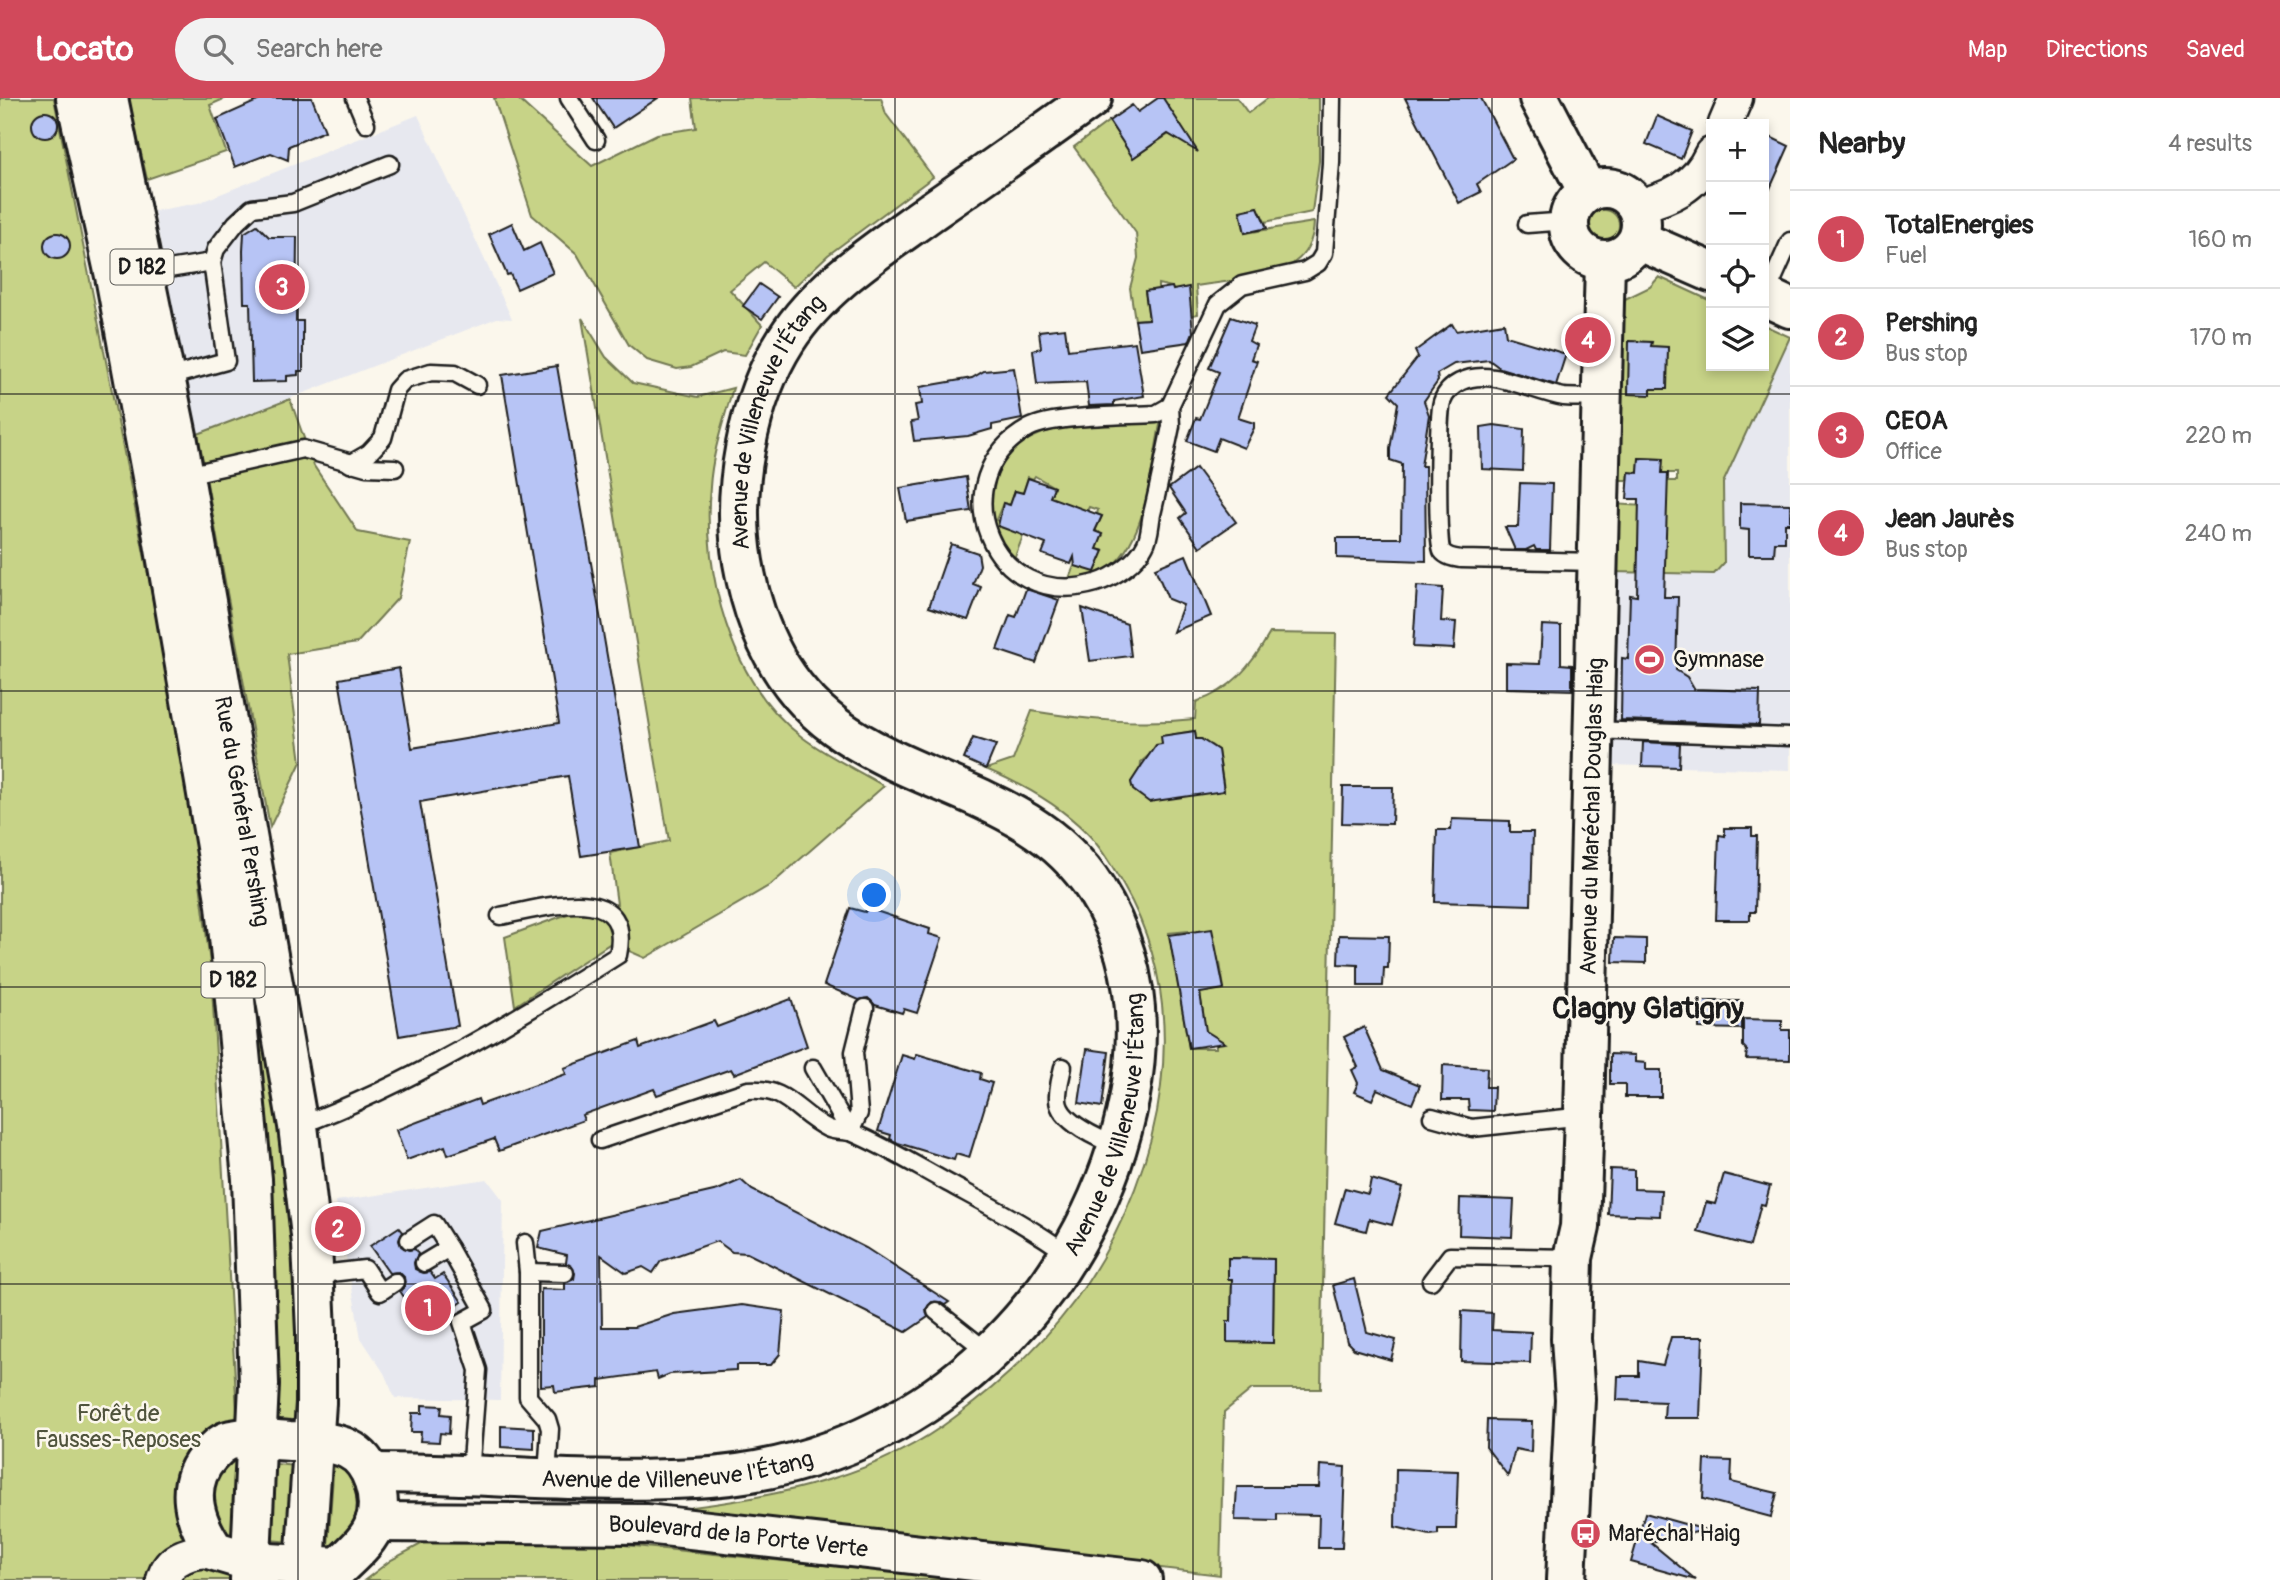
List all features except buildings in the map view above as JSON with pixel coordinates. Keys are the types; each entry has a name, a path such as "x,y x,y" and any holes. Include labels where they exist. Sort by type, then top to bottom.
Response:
{"street":[{"name":"Rue du Général Pershing","path":"76,98 115,276 168,478 298,1126 316,1332 314,1442"},
{"name":"Rue du Général Pershing","path":"108,98 164,378 168,478 226,905 252,1179 258,1384 256,1439"},
{"name":"Avenue de Villeneuve l'Étang","path":"372,1473 701,1478 831,1453 885,1428 928,1402 990,1354 1045,1295 1096,1207 1118,1146 1132,1095 1136,1009 1129,965 1116,930 1096,890 1072,858 1045,833 995,803 870,748 811,708 783,673 761,632 747,584 739,538 743,473 754,415 769,372 787,338 836,284 898,236 1092,98"},
{"path":"1539,98 1578,206 1574,244 1593,259 1605,261 1625,255 1638,223 1679,192 1706,167"},
{"path":"1727,119 1736,98"},
{"path":"1578,206 1615,189 1638,223 1706,269"},
{"name":"Avenue du Maréchal Douglas Haig","path":"1566,1580 1574,1399 1571,1339 1573,1258 1580,1227 1584,1116 1605,261"},
{"path":"163,1580 177,1558 197,1551 215,1551 251,1571 319,1573 365,1540 375,1522 372,1473 347,1448 314,1442 256,1439 231,1440 220,1444 202,1465 192,1493 197,1521 215,1551"},
{"name":"D 182","path":"251,1571 256,1439"},
{"name":"D 182","path":"314,1442 319,1573"},
{"name":"Boulevard de la Porte Verte","path":"375,1522 646,1524 1143,1580"}],"lane":[{"path":"355,98 366,124"},
{"path":"569,98 596,140"},
{"path":"1170,406 1156,414 1046,423 1028,429 992,465 981,506 996,552 1013,570 1034,583 1058,588 1086,586 1109,579 1145,546 1171,426 1170,406 1218,304 1242,285 1305,271 1318,263 1324,253 1332,98"},
{"path":"164,378 226,361 212,261 216,249 236,223 252,208 293,203 390,164"},
{"path":"1527,224 1578,206"},
{"path":"1773,300 1790,242"},
{"path":"144,273 212,261"},
{"path":"350,464 369,453 383,438 396,390 405,380 431,372 455,373 477,385"},
{"path":"1597,562 1461,559 1447,556 1441,550 1439,529 1439,468 1441,404 1446,393 1459,382 1484,377 1564,397 1601,398"},
{"path":"168,478 303,449 350,464 395,468"},
{"path":"1593,730 1790,737"},
{"path":"298,1126 383,1091 534,1008 618,955 622,939 615,921 601,906 586,902 500,916"},
{"path":"850,1132 859,1113 854,1052 865,1008"},
{"path":"1062,1067 1058,1100 1060,1107 1087,1135 1118,1146"},
{"path":"813,1068 850,1132"},
{"path":"600,1140 748,1090 766,1088 781,1094 812,1120 831,1130 850,1132 1037,1232 1070,1256"},
{"path":"1432,1117 1472,1128 1584,1116"},
{"path":"409,1240 434,1224 484,1310 462,1322 478,1370 470,1474"},
{"path":"525,1243 528,1272 528,1397 547,1419 550,1429 547,1476"},
{"path":"424,1263 449,1248"},
{"path":"1431,1281 1450,1256 1573,1258"},
{"path":"313,1275 365,1269 380,1260"},
{"path":"365,1269 380,1292 395,1282"},
{"path":"528,1272 565,1273"},
{"path":"936,1311 990,1354"}],"shaded area":[{"path":"418,115 512,319 497,318 198,434 154,211 198,203"},
{"path":"1790,337 1790,770 1607,765 1612,572 1714,574 1724,563 1723,483"},
{"path":"487,1179 503,1200 500,1400 395,1398 384,1373 361,1338 336,1201"}],"green space":[{"name":"Forêt de Fausses-Reposes","path":"0,98 54,98 150,584 190,803 211,971 237,1412 235,1455 240,1538 231,1535 229,1580 0,1580"},
{"path":"128,98 226,98 210,105 226,152 147,179"},
{"path":"494,98 517,98 592,166 657,134 696,128 692,98 881,98 886,114 933,177 828,255 794,287 764,262 730,290 762,325 745,355 723,352 691,367 677,369 647,360 629,345 577,254 532,215"},
{"path":"1163,98 1237,98 1248,113 1268,98 1319,98 1319,161 1312,212 1265,222 1258,208 1240,212 1245,233 1314,222 1310,242 1301,256 1288,267 1253,278 1196,286 1198,314 1184,317 1174,303 1172,287 1158,284 1158,289 1145,291 1149,319 1135,320 1130,288 1138,258 1136,233 1074,147 1109,121 1134,157 1169,134"},
{"path":"1604,210 1615,214 1619,225 1615,236 1604,240 1593,236 1589,225 1593,214"},
{"path":"1659,277 1706,299 1706,371 1769,371 1769,327 1790,337 1723,483 1724,563 1714,574 1612,572 1613,504 1644,506 1645,481 1677,481 1677,473 1662,473 1662,459 1639,458 1638,473 1629,472 1628,480 1614,480 1623,300 1650,287"},
{"path":"582,318 606,357 633,383 698,397 733,388 713,462 709,520 711,554 726,624 739,657 756,687 777,714 812,744 884,786 772,884 645,958 611,943 515,1006 505,937 576,911 617,904 610,853 669,841"},
{"path":"290,399 314,466 358,532 410,542 398,598 357,643 287,654 301,762 270,827 198,434"},
{"path":"1161,420 1139,523 1119,559 1101,573 1068,581 1076,561 1103,551 1097,549 1103,534 1095,531 1102,516 1097,514 1098,510 1089,507 1087,511 1044,514 1054,487 1035,476 1033,479 1028,477 1023,493 1015,491 1010,505 1003,503 996,520 1025,531 1014,559 995,530 991,504 1000,469 1014,450 1034,437 1057,429 1110,422"},
{"path":"185,514 291,1152 305,1421 272,1419"},
{"path":"1270,633 1336,634 1321,1389 1252,1389 1224,1412 1220,1575 683,1512 693,1507 797,1489 830,1479 895,1454 926,1437 973,1403 1027,1356 1087,1283 1113,1237 1135,1189 1151,1138 1161,1087 1164,1035 1159,984 1146,933 1123,885 1097,844 1052,804 986,769 1013,760 1032,711 1113,721 1195,719 1196,702 1230,684 1248,666","holes":["1195,731 1196,739 1202,739 1204,746 1211,745 1218,750 1224,789 1141,796 1133,790 1131,782 1140,773 1141,762 1162,744 1162,736","1188,931 1194,967 1220,963 1224,988 1200,993 1206,1036 1216,1038 1216,1048 1189,1048 1169,933","1229,1258 1274,1259 1273,1343 1228,1321 1231,1321 1232,1279 1228,1279"]},
{"path":"334,1461 352,1479 359,1498 356,1520 344,1542 328,1546"},
{"path":"275,1464 297,1466 291,1542 269,1540"},
{"path":"594,1542 976,1580 365,1580 391,1560 423,1543"}],"place":[{"name":"CEOA","path":"282,287"},
{"name":"Jean Jaurès","path":"1588,340"},
{"name":"Gymnase","path":"1650,659"},
{"name":"Pershing","path":"338,1229"},
{"name":"TotalEnergies","path":"428,1308"},
{"name":"Maréchal Haig","path":"1585,1533"}],"district":[{"name":"Clagny Glatigny","path":"1648,1008"}]}
